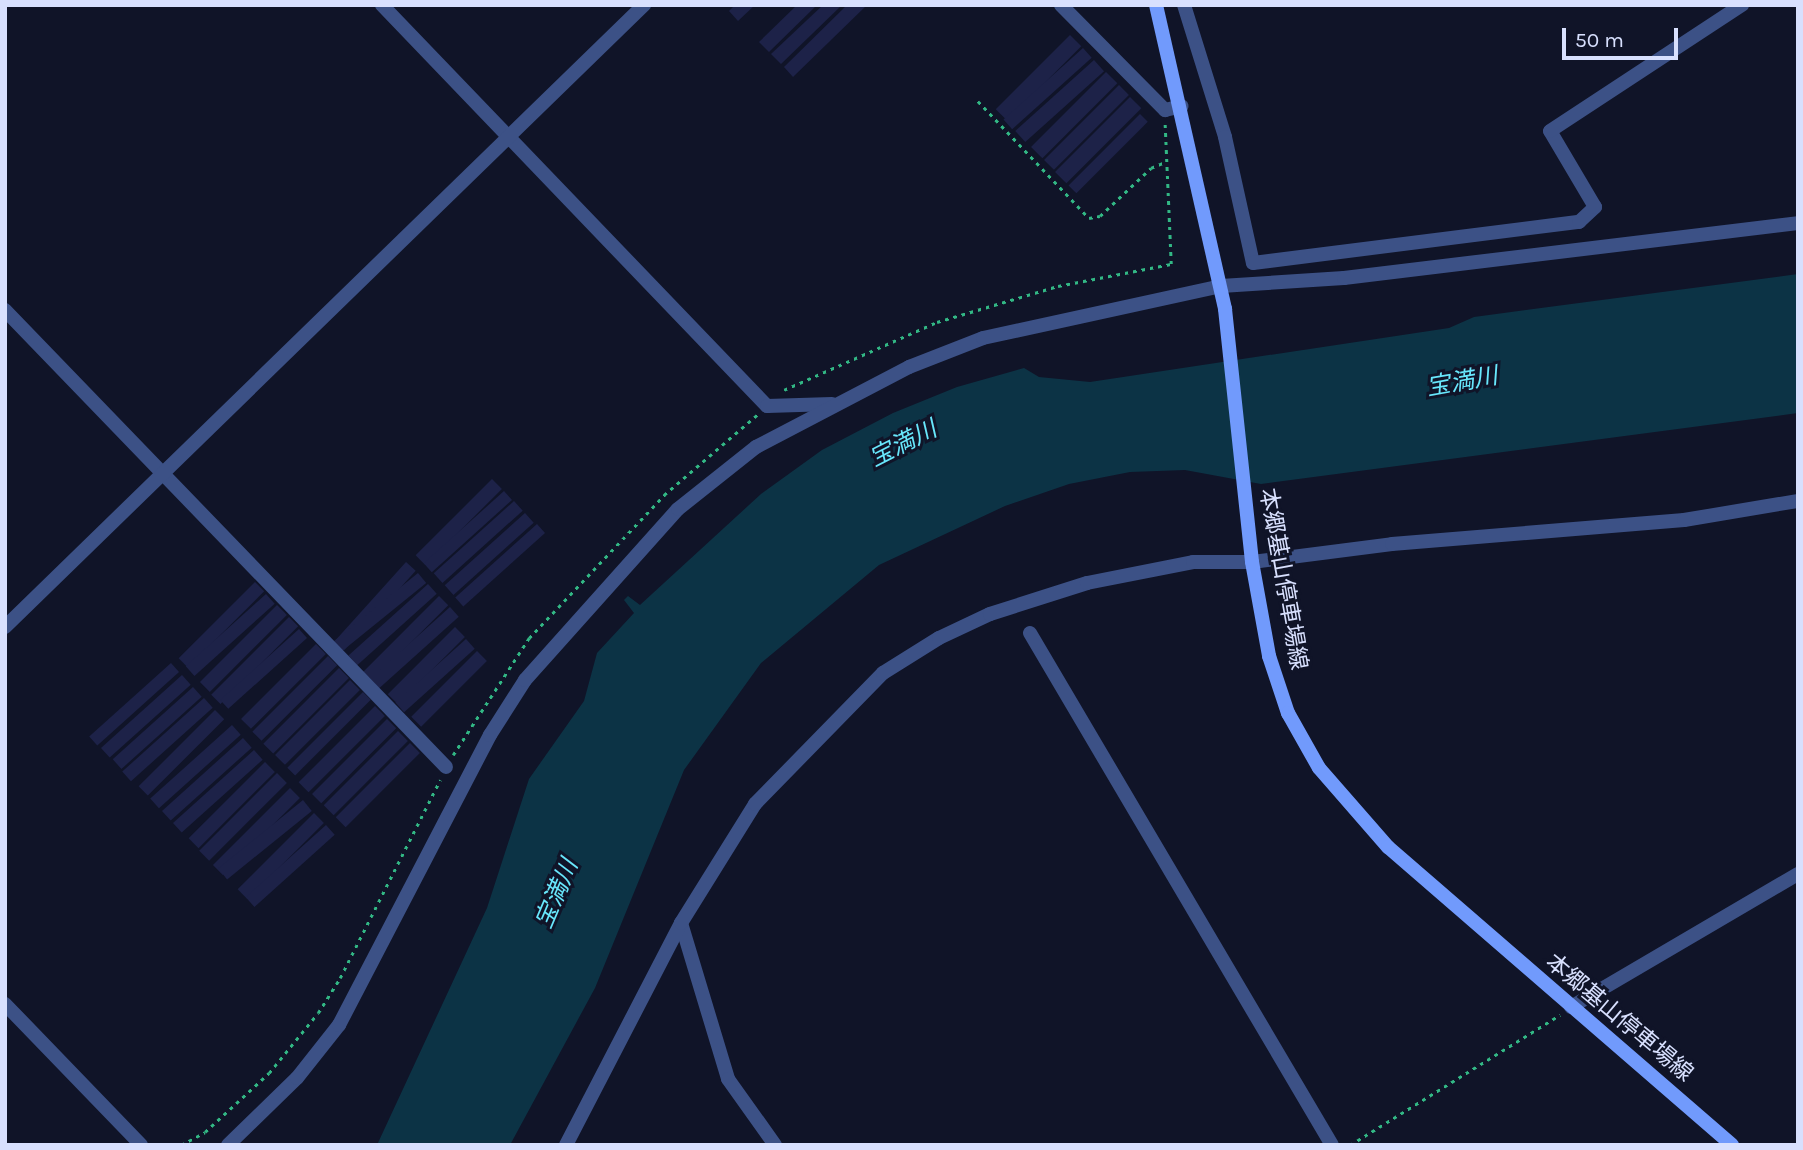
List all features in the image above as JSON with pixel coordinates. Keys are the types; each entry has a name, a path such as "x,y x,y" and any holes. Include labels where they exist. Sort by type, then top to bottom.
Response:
{"main road":[{"name":"本郷基山停車場線","path":"1156,5 1182,106 1225,309 1252,557 1269,656 1288,713 1319,768 1388,847 1732,1145"}],"street":[{"path":"382,5 767,406 837,404"},
{"path":"5,627 644,5"},
{"path":"1061,5 1165,110 1182,106"},
{"path":"1184,5 1225,137 1253,263 1579,222 1595,207 1550,131 1742,5"},
{"path":"228,1145 297,1078 339,1025 490,735 552,646 714,477 756,447 909,367 983,338 1220,286 1343,278 1798,223"},
{"path":"5,310 446,766"},
{"path":"566,1145 681,923 755,804 874,681 906,659 990,614 1087,583 1193,562 1684,520 1798,501"},
{"path":"1030,633 1332,1145"},
{"path":"1571,1007 1798,874"},
{"path":"681,923 728,1079 775,1145"},
{"path":"5,1004 141,1145"}],"path":[{"path":"978,101 1089,218 1100,216 1151,168 1163,163"},
{"path":"181,1145 205,1132 269,1073 318,1013 340,978 446,766 529,638 664,495 767,406 771,397 937,322 1058,286 1171,264 1163,163 1165,110"},
{"path":"1350,1145 1571,1007"}],"water":[{"name":"宝満川","path":"1798,274 1798,413 1261,484 1185,470 1130,472 1069,484 1005,506 879,565 761,663 684,770 595,988 510,1145 377,1145 487,908 529,779 584,701 597,653 634,613 624,600 628,596 640,605 761,494 822,450 893,413 957,387 1024,368 1039,377 1090,382 1449,328 1474,317"}],"building":[{"path":"735,5 755,5 738,21 729,11"},
{"path":"797,5 817,5 769,52 759,42"},
{"path":"823,5 842,5 781,64 771,54"},
{"path":"847,5 867,5 793,77 784,67"},
{"path":"1070,35 1081,46 1007,121 996,109"},
{"path":"1083,48 1092,58 1012,129 1003,120"},
{"path":"1094,60 1104,71 1025,142 1015,131"},
{"path":"1106,72 1117,83 1042,158 1031,147"},
{"path":"1119,85 1129,95 1054,170 1044,160"},
{"path":"1130,97 1141,108 1066,183 1055,172"},
{"path":"1140,114 1148,122 1076,193 1069,185"},
{"path":"492,479 502,489 426,565 416,555"},
{"path":"504,491 512,500 432,572 424,563"},
{"path":"514,501 523,511 442,583 434,573"},
{"path":"525,513 534,523 453,595 445,585"},
{"path":"537,524 545,533 463,607 455,598"},
{"path":"406,562 416,571 344,650 334,642"},
{"path":"418,573 426,583 342,651 334,641"},
{"path":"255,582 264,591 188,668 179,658"},
{"path":"428,584 437,594 357,665 348,656"},
{"path":"266,594 275,604 194,676 186,666"},
{"path":"439,596 448,605 373,681 363,672"},
{"path":"277,605 287,615 210,692 200,682"},
{"path":"450,607 459,617 379,688 370,679"},
{"path":"289,617 298,626 220,704 211,695"},
{"path":"455,627 465,637 398,704 388,694"},
{"path":"299,629 307,638 228,709 220,700"},
{"path":"466,639 475,649 404,712 395,703"},
{"path":"316,644 326,654 251,729 241,719"},
{"path":"477,651 487,661 421,727 411,717"},
{"path":"328,656 337,665 262,741 252,732"},
{"path":"171,663 179,672 97,746 89,737"},
{"path":"339,668 349,678 273,754 263,744"},
{"path":"182,675 191,685 110,758 101,748"},
{"path":"350,680 360,690 285,765 275,755"},
{"path":"193,687 202,697 121,769 113,759"},
{"path":"363,692 371,700 295,775 287,768"},
{"path":"204,698 213,708 131,781 122,772"},
{"path":"375,706 385,716 309,792 299,782"},
{"path":"215,710 224,719 148,796 139,786"},
{"path":"387,719 396,728 321,803 312,794"},
{"path":"232,725 241,735 159,808 150,799"},
{"path":"398,731 408,741 334,815 324,805"},
{"path":"243,738 252,748 171,821 162,811"},
{"path":"410,743 420,753 346,827 336,817"},
{"path":"254,750 263,760 182,833 173,823"},
{"path":"265,762 275,772 199,848 189,838"},
{"path":"277,773 287,783 209,861 199,851"},
{"path":"290,788 300,798 223,875 213,865"},
{"path":"303,800 312,811 227,879 218,869"},
{"path":"314,813 324,823 248,899 238,889"},
{"path":"326,825 335,835 254,907 246,897"}]}
